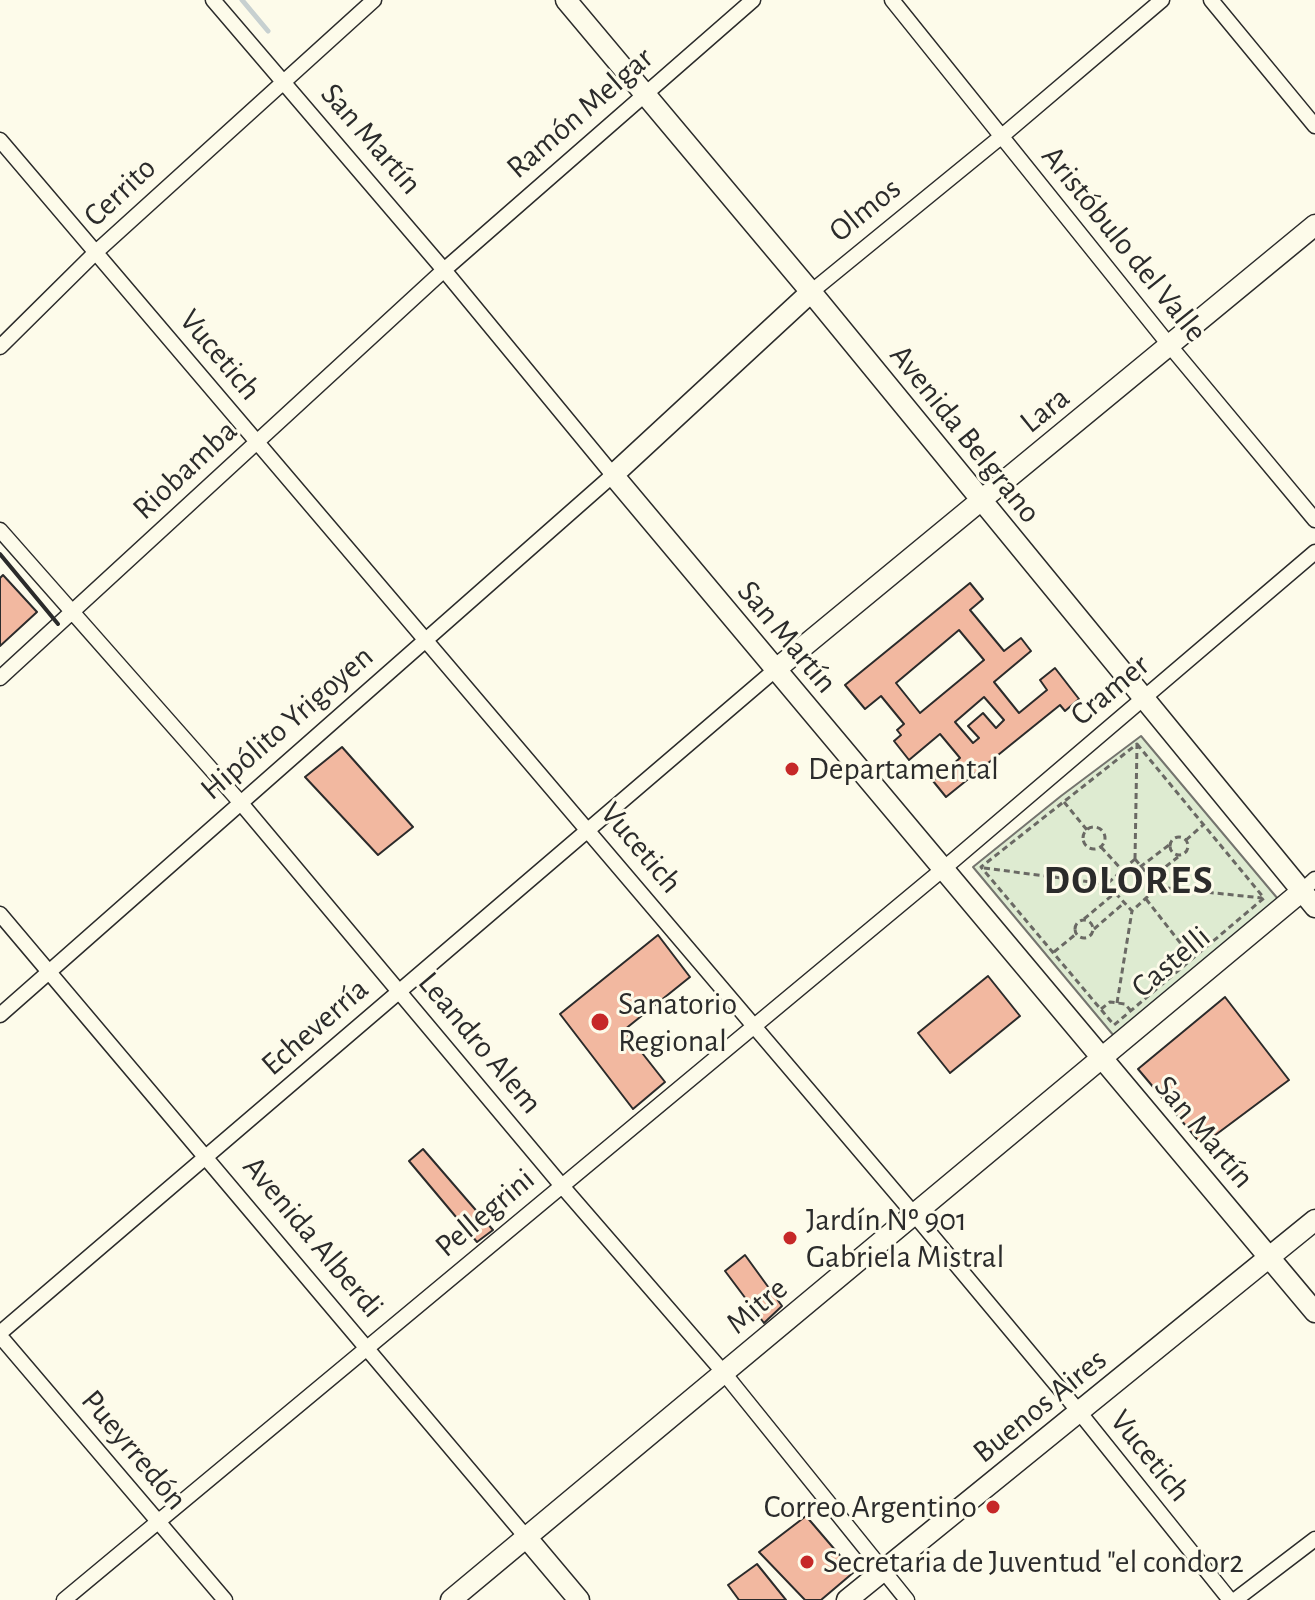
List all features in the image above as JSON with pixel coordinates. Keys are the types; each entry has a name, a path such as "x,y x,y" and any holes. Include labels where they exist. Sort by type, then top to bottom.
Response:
{"main road":[{"name":"Avenida Belgrano","path":"566,0 811,292 1144,698 1308,885 1315,907"},
{"name":"Lara","path":"775,670 1315,225"},
{"name":"Olmos","path":"613,475 811,292"},
{"name":"San Martín","path":"613,475 1315,1312"},
{"name":"Castelli","path":"1102,1059 1308,885"},
{"name":"Mitre","path":"451,1600 1102,1059"},
{"name":"Buenos Aires","path":"847,1600 1315,1220"},
{"name":"Avenida Alberdi","path":"526,1537 579,1600"}],"street":[{"name":"San Martín","path":"213,0 444,270 613,475"},
{"name":"Cerrito","path":"0,347 96,252 374,0"},
{"name":"Ramón Melgar","path":"444,270 753,0"},
{"name":"Aristóbulo del Valle","path":"892,0 1170,346 1315,520"},
{"name":"Olmos","path":"811,292 1162,0"},
{"path":"1211,0 1315,126"},
{"name":"Vucetich","path":"0,140 913,1213 1232,1600"},
{"name":"Riobamba","path":"0,678 444,270"},
{"name":"Hipólito Yrigoyen","path":"0,1015 613,475"},
{"name":"Leandro Alem","path":"0,530 240,802 562,1186 724,1373 907,1600"},
{"name":"Cramer","path":"942,870 1315,552"},
{"name":"Echeverría","path":"0,1334 775,670"},
{"name":"Pellegrini","path":"64,1600 942,870"},
{"name":"Avenida Alberdi","path":"0,914 526,1537"},
{"name":"Pueyrredón","path":"0,1334 225,1600"},
{"path":"1232,1600 1315,1539"}],"path":[{"path":"981,867 1137,744"},
{"path":"1137,744 1264,898"},
{"path":"1137,744 1135,859 1140,867 1158,887 1264,898"},
{"path":"1063,802 1087,830"},
{"path":"1186,840 1203,825"},
{"path":"1094,827 1103,832 1105,842 1101,847 1093,850 1084,843 1087,830 1094,827"},
{"path":"1140,867 1177,838 1186,840"},
{"path":"1150,879 1187,851 1186,840"},
{"path":"1170,843 1172,852 1180,856"},
{"path":"1101,847 1123,871"},
{"path":"1107,884 1135,859"},
{"path":"981,867 1107,884 1132,911"},
{"path":"981,867 1114,1025 1264,898"},
{"path":"1117,1003 1132,911 1158,887"},
{"path":"1076,934 1076,925 1115,893"},
{"path":"1146,899 1192,958"},
{"path":"1076,934 1087,938 1124,903"},
{"path":"1084,920 1094,929"},
{"path":"1053,953 1076,934"},
{"path":"1101,1009 1110,1002 1125,1004 1131,1011"}],"green space":[{"path":"1141,736 1278,899 1114,1036 973,867"}],"building":[{"path":"3,575 37,612 0,646 0,578"},
{"path":"970,583 983,599 970,610 1004,651 1021,638 1031,651 994,682 1019,713 1047,690 1040,680 1055,668 1079,699 1065,711 1060,705 946,797 933,781 960,758 940,734 909,760 894,741 901,735 897,730 904,724 881,696 865,709 845,685","holes":["959,630 984,660 920,713 896,683","984,697 1004,720 996,728 983,713 968,726 979,738 973,743 955,722"]},
{"path":"342,747 413,827 378,855 305,777"},
{"name":"Sanatorio Regional","path":"658,935 690,977 624,1030 665,1082 633,1109 560,1014"},
{"path":"988,976 1020,1016 950,1073 918,1033"},
{"path":"1225,997 1289,1080 1202,1145 1138,1069"},
{"path":"423,1149 493,1230 477,1242 409,1161"},
{"path":"745,1255 782,1306 764,1323 725,1271"},
{"name":"Secretaria de Juventud \"el condor2","path":"806,1516 854,1572 821,1600 805,1600 759,1552"},
{"path":"757,1564 786,1600 739,1600 728,1585"}],"waterway":[{"path":"242,0 268,31"}],"wall":[{"path":"0,554 58,624"}],"place":[{"name":"Departamental","path":"792,769"},
{"name":"Sanatorio Regional","path":"600,1022"},
{"name":"Jardín Nº 901 Gabriela Mistral","path":"790,1238"},
{"name":"Correo Argentino","path":"993,1507"},
{"name":"Secretaria de Juventud \"el condor2","path":"807,1562"}],"district":[{"name":"DOLORES","path":"1129,881"}]}
